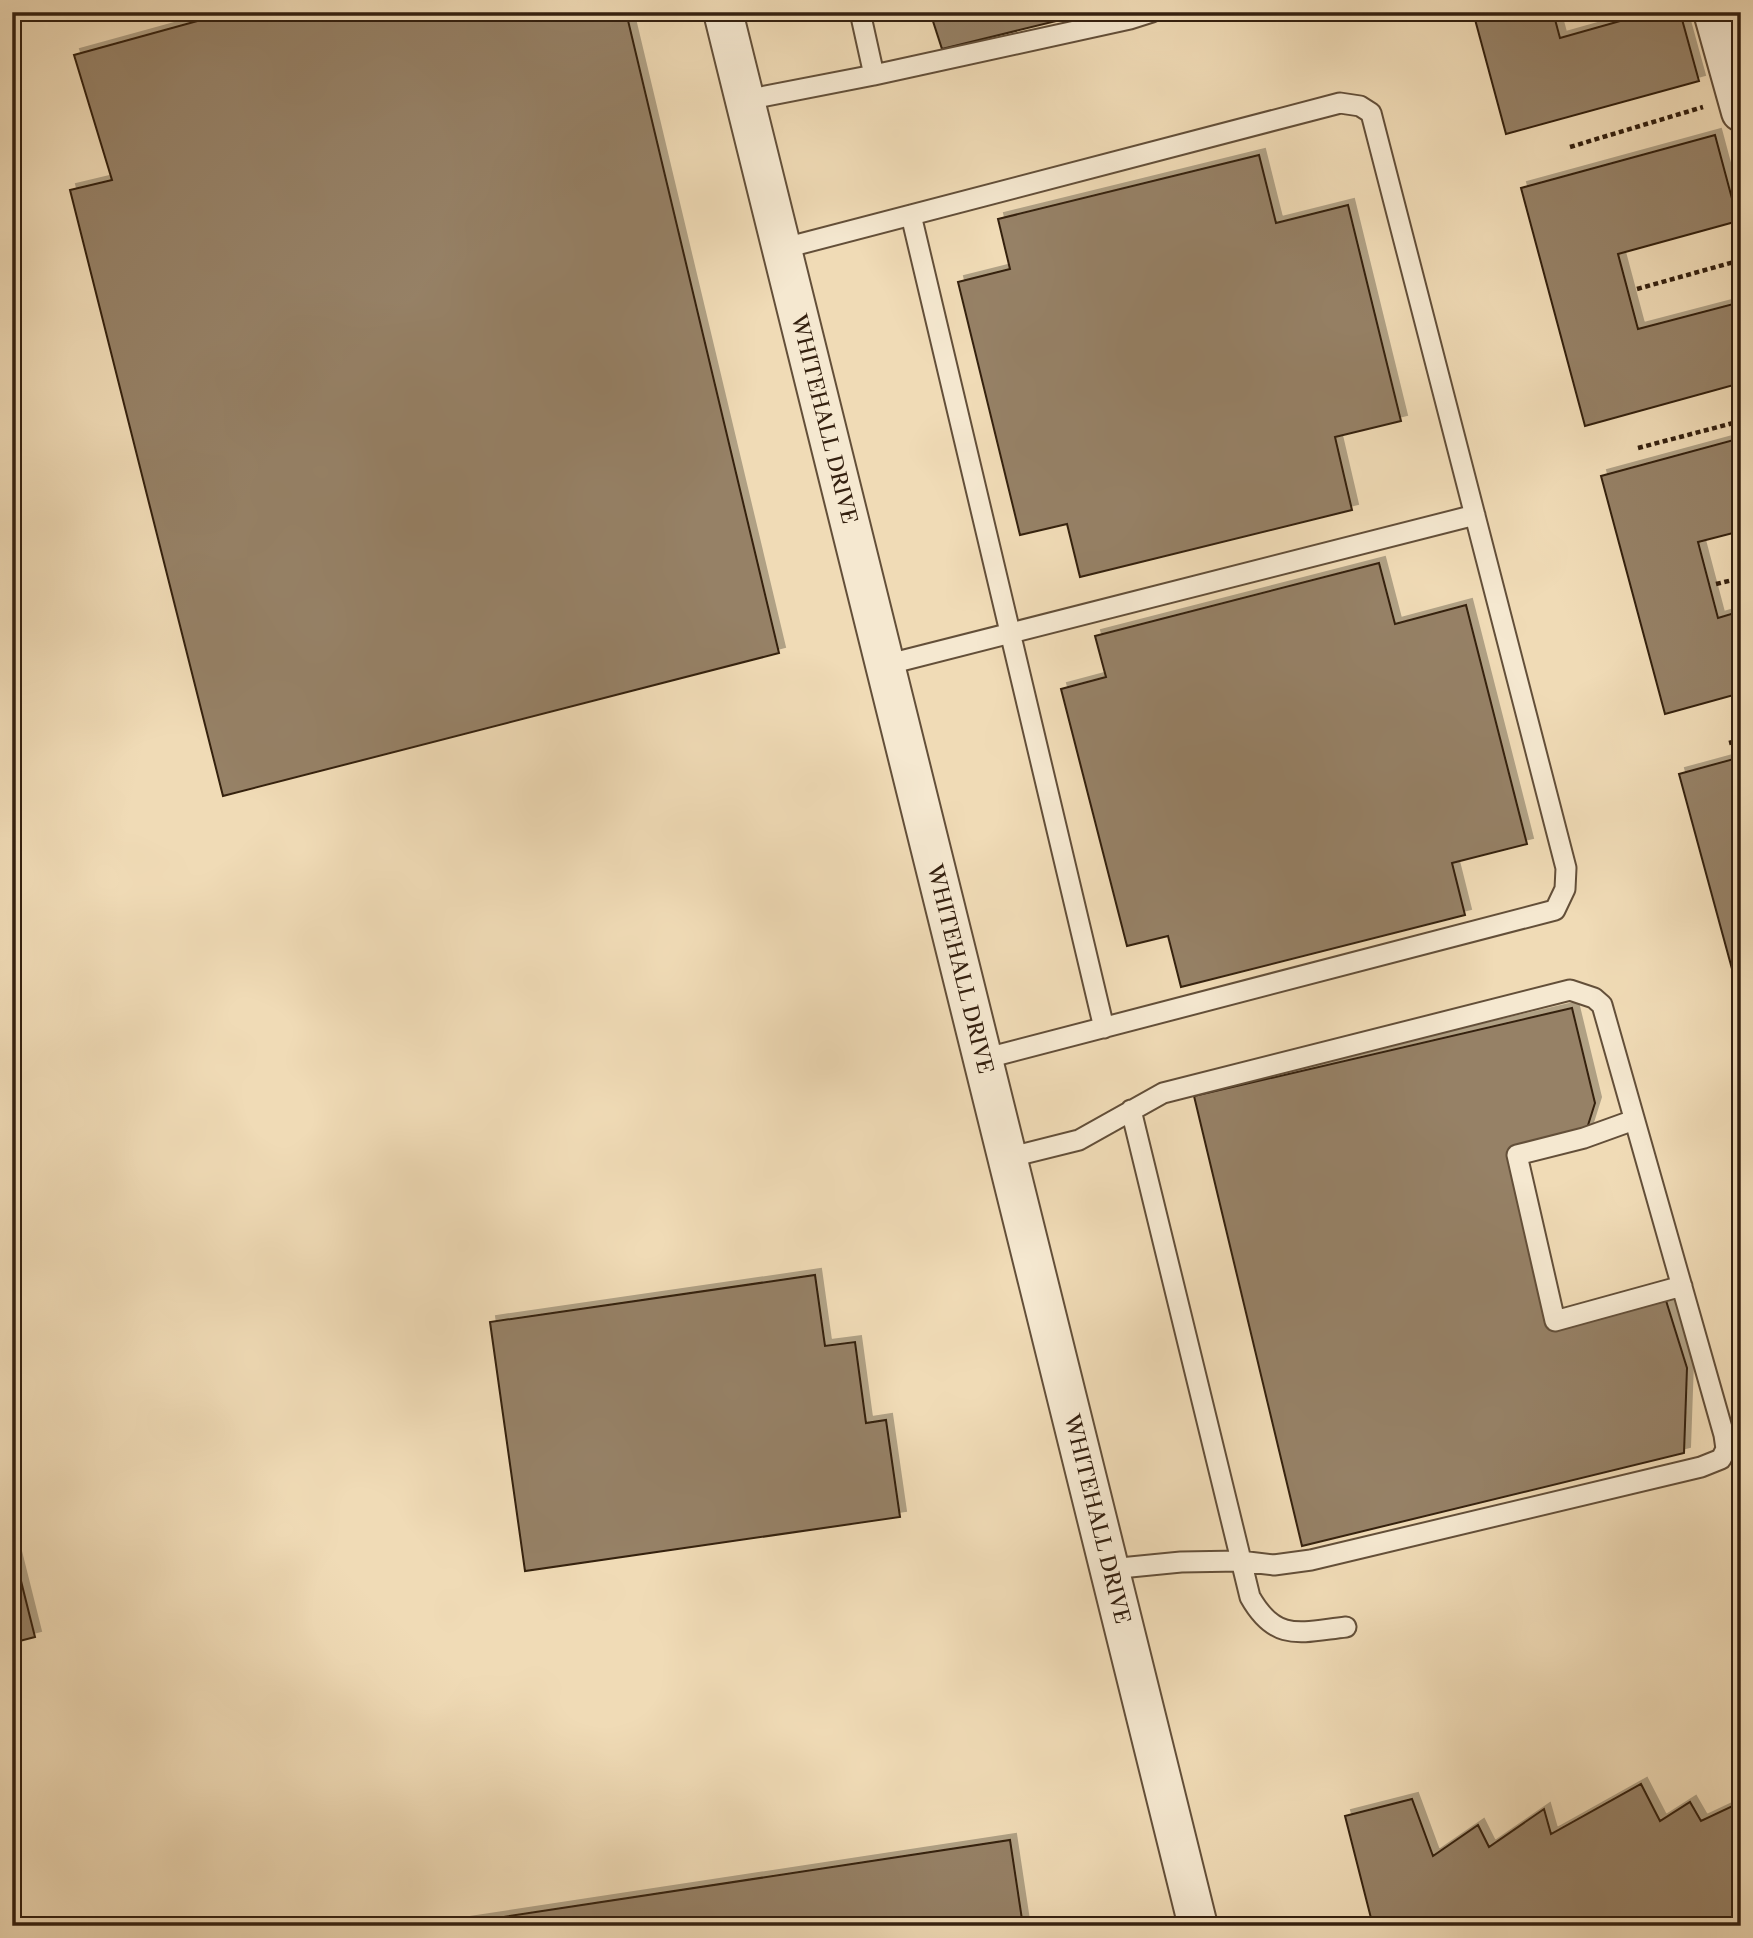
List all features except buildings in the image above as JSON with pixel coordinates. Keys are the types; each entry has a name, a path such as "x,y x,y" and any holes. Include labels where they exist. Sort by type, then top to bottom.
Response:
{"street":[{"name":"WHITEHALL DRIVE","path":"723,12 1198,1926"},
{"path":"1713,12 1724,109"}],"lane":[{"path":"860,12 874,75"},
{"path":"745,100 874,75 1152,12"},
{"path":"782,249 1340,103 1360,106 1371,113 1566,868 1566,889 1555,910 983,1059"},
{"path":"911,215 1104,1028"},
{"path":"885,665 1475,515"},
{"path":"1007,1158 1079,1140 1163,1093 1570,990 1594,998 1602,1005 1724,1435 1726,1449 1721,1459 1701,1467 1311,1560 1275,1565 1181,1562 1110,1569"},
{"path":"1132,1110 1250,1597 1260,1615 1272,1624 1297,1633 1346,1627"},
{"path":"1634,1121 1584,1138 1517,1155 1555,1321 1682,1286"}],"path":[{"path":"1570,147 1724,109"},
{"path":"1637,289 1741,260"},
{"path":"1638,448 1741,421"},
{"path":"1716,584 1741,578"},
{"path":"1729,743 1741,740"}]}
